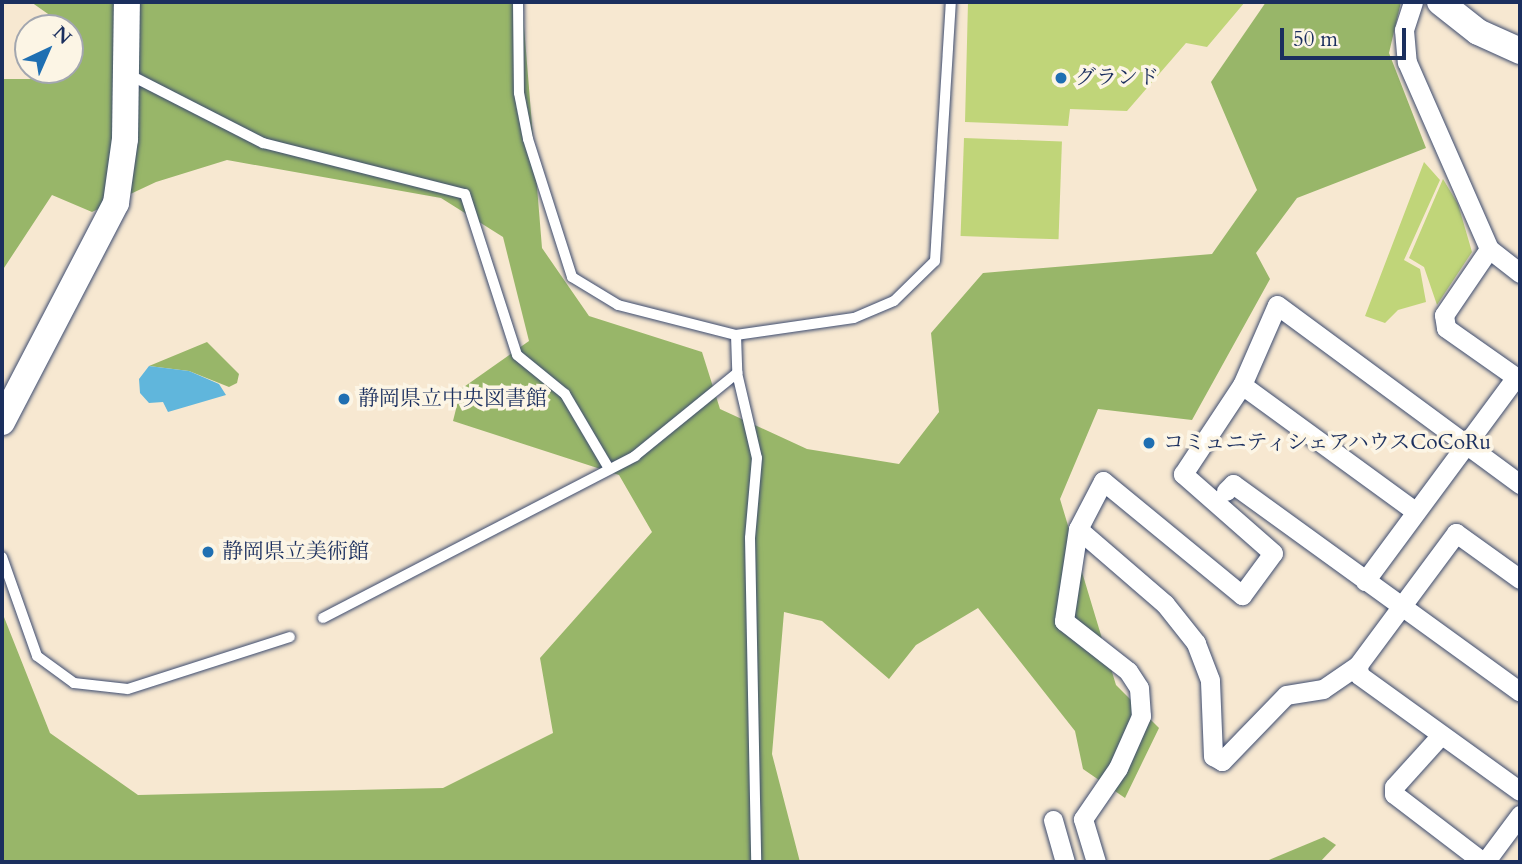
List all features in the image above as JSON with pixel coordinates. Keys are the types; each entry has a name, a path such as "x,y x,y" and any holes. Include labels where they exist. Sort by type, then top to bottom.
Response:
{"street":[{"path":"2,422 116,204 127,74 127,2"},
{"path":"1413,2 1404,30 1407,62 1489,249 1520,273"},
{"path":"1440,2 1478,32 1520,51"},
{"path":"1365,581 1518,379 1446,328 1444,315 1489,249"},
{"path":"1096,862 1083,819 1123,759 1141,716 1139,688 1128,671 1064,621 1078,529 1103,481 1242,595 1273,553 1183,474 1242,385 1277,305 1520,484"},
{"path":"1242,385 1416,512"},
{"path":"1226,491 1233,484 1520,692"},
{"path":"1078,529 1165,604 1196,643 1210,680 1213,756 1222,761 1286,695 1323,689 1358,665 1455,533 1520,579"},
{"path":"1358,665 1359,675 1520,791"},
{"path":"1441,735 1394,787 1394,794 1484,862 1520,816"},
{"path":"1053,820 1065,862"}],"lane":[{"path":"518,2 519,93 528,139 572,277 618,305 736,335 854,318 902,295 935,261 951,2"},
{"path":"127,74 263,143 465,194 517,355 565,394 608,467"},
{"path":"736,335 737,373 757,458 750,538 757,862"},
{"path":"323,618 608,467 681,423 737,373"},
{"path":"2,557 37,656 74,683 128,689 290,637"}],"green space":[{"path":"31,2 522,2 542,248 589,316 702,352 720,409 807,449 899,464 939,412 931,333 983,273 1212,254 1257,190 1211,82 1266,2 1401,2 1389,53 1426,148 1297,198 1256,253 1270,279 1192,420 1098,409 1060,499 1116,685 1159,728 1125,798 1083,769 1075,731 978,608 916,645 889,679 822,621 784,612 772,754 800,862 2,862 2,612 50,733 138,795 443,788 553,733 540,658 652,532 619,475 453,421 461,389 529,341 503,237 441,198 227,160 156,182 92,212 52,195 2,271 2,79 14,79 14,84 84,84 84,14 48,14"},
{"name":"グランド","path":"968,2 1245,2 1207,47 1186,43 1127,111 1070,109 1068,126 965,122"},
{"path":"964,138 1062,141 1059,239 961,236"},
{"path":"1424,162 1440,180 1404,260 1420,269 1426,302 1398,310 1385,323 1365,316"},
{"path":"1443,179 1458,204 1472,252 1437,305 1424,267 1409,258"},
{"path":"207,342 239,374 237,383 229,387 189,371 149,366"},
{"path":"1324,837 1336,845 1320,862 1264,862"}],"water":[{"path":"149,366 189,371 219,384 226,395 168,412 163,402 149,403 140,393 139,379"}],"place":[{"name":"グランド","path":"1061,78"},
{"name":"静岡県立中央図書館","path":"344,399"},
{"name":"コミュニティシェアハウスCoCoRu","path":"1149,443"},
{"name":"静岡県立美術館","path":"208,552"}]}
